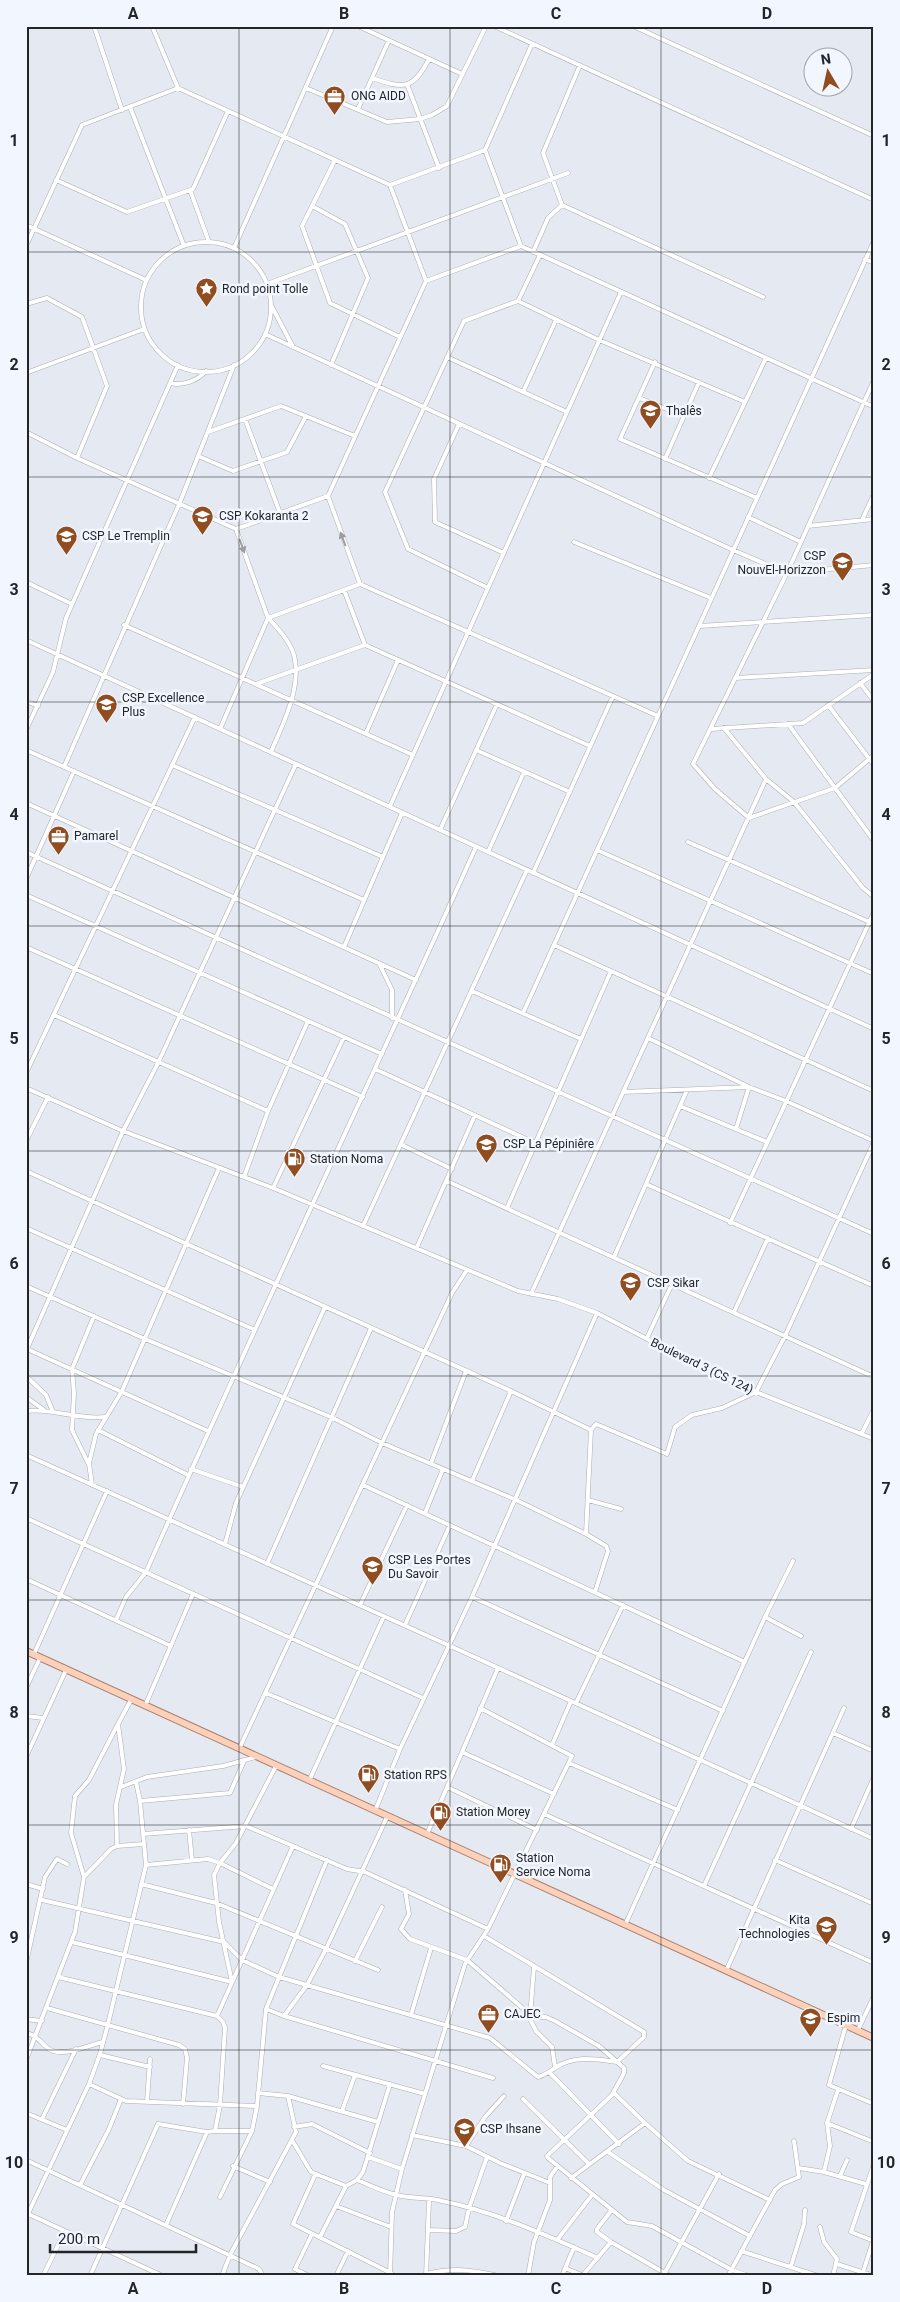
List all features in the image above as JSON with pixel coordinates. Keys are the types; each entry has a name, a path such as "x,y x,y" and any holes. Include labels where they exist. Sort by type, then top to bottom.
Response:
{"main road":[{"path":"26,1651 874,2038"}],"street":[{"path":"94,26 122,110"},
{"path":"152,26 178,88 390,185 485,150"},
{"path":"234,248 333,26"},
{"path":"358,26 462,74"},
{"path":"306,88 387,122 420,119 447,106 486,26"},
{"path":"494,26 874,200"},
{"path":"633,26 874,136"},
{"path":"358,110 388,40"},
{"path":"532,44 485,150 520,246 874,407"},
{"path":"372,78 393,85 407,84 419,78 429,59"},
{"path":"580,66 543,153 562,205 763,297"},
{"path":"407,84 439,168"},
{"path":"26,246 82,125 178,88"},
{"path":"130,107 184,246"},
{"path":"56,180 127,212 193,189 228,111"},
{"path":"336,160 302,226 316,266 330,303 400,338"},
{"path":"267,284 568,173"},
{"path":"360,584 328,496 426,281 390,185"},
{"path":"190,190 209,242"},
{"path":"533,252 548,218 562,205"},
{"path":"312,206 345,224 368,278 330,365"},
{"path":"26,225 146,280"},
{"path":"523,1013 874,241"},
{"path":"271,305 264,334 252,352 234,365 206,371 178,365 161,354 144,329 140,309 146,280 162,258 184,246 209,242 234,248 251,260 267,284 271,305 293,348"},
{"path":"426,281 520,246"},
{"path":"488,588 408,549 385,492 464,320 518,301 540,255"},
{"path":"865,259 874,263"},
{"path":"390,806 621,292"},
{"path":"26,304 46,298 82,317 107,386 77,458"},
{"path":"518,301 599,340 655,362 745,402"},
{"path":"523,392 556,320"},
{"path":"26,373 144,329"},
{"path":"264,334 733,550 787,573 874,565"},
{"path":"447,357 567,412"},
{"path":"709,478 766,358"},
{"path":"655,362 620,439 757,498"},
{"path":"26,730 53,672 66,618 125,480 178,365"},
{"path":"64,767 124,625 180,502 234,365"},
{"path":"170,383 177,385 187,383 201,376 206,371"},
{"path":"748,818 725,799 693,764 787,573 874,380"},
{"path":"665,459 699,382"},
{"path":"639,398 684,416"},
{"path":"208,432 280,406 355,436"},
{"path":"198,456 233,471 261,462 288,452 306,416"},
{"path":"245,419 280,513"},
{"path":"458,424 434,479 435,522 504,553"},
{"path":"26,432 77,458 180,502 236,529 268,618 280,631 295,658 292,700 271,752"},
{"path":"862,520 874,494"},
{"path":"236,529 328,496"},
{"path":"748,517 801,542"},
{"path":"808,526 874,519"},
{"path":"574,542 711,598"},
{"path":"26,582 72,604"},
{"path":"220,729 268,618 360,584 658,716"},
{"path":"344,590 365,645"},
{"path":"699,626 874,615"},
{"path":"124,625 413,755"},
{"path":"26,640 874,1029"},
{"path":"256,684 365,645 590,746"},
{"path":"366,734 398,660"},
{"path":"735,678 874,672"},
{"path":"711,729 803,723 874,672"},
{"path":"860,683 874,701"},
{"path":"533,873 613,696"},
{"path":"26,700 38,706"},
{"path":"440,830 497,704"},
{"path":"828,705 874,765"},
{"path":"26,1072 195,717"},
{"path":"788,724 874,841"},
{"path":"724,728 766,779 794,802 863,888 874,897"},
{"path":"26,750 364,900"},
{"path":"476,750 570,792"},
{"path":"748,818 835,788 874,755"},
{"path":"208,1432 122,1390 27,1350 123,1131 158,1062 296,764"},
{"path":"172,765 383,857"},
{"path":"26,879 74,771"},
{"path":"488,852 524,772"},
{"path":"531,1294 766,779"},
{"path":"26,803 416,980"},
{"path":"344,947 402,813"},
{"path":"688,842 874,924"},
{"path":"116,1620 126,1597 146,1572 233,1375 277,1285 476,846"},
{"path":"597,850 874,974"},
{"path":"26,852 874,1234"},
{"path":"364,1226 526,870"},
{"path":"26,895 382,1054"},
{"path":"730,1223 849,962 874,912"},
{"path":"554,945 874,1090"},
{"path":"26,946 362,1097"},
{"path":"380,963 392,990 392,1018"},
{"path":"507,1208 611,971"},
{"path":"472,991 582,1039"},
{"path":"54,1015 268,1111"},
{"path":"244,1178 268,1111 308,1021"},
{"path":"273,1188 344,1037"},
{"path":"586,1534 591,1430 596,1424 666,1454 675,1426 692,1415 722,1408 756,1392 785,1336 874,1142 786,1101 749,1087 648,1038"},
{"path":"375,1068 535,1143"},
{"path":"623,1092 749,1087"},
{"path":"736,1129 749,1087"},
{"name":"Boulevard 3 (CS 124)","path":"26,1088 123,1131 314,1204 466,1270 531,1294 558,1299 597,1313 686,1360 756,1392 874,1439"},
{"path":"614,1257 686,1090"},
{"path":"26,1141 48,1097"},
{"path":"680,1106 767,1142"},
{"path":"418,1248 475,1115"},
{"path":"402,1145 452,1169"},
{"path":"89,1465 98,1430 122,1390 219,1168"},
{"path":"26,1171 511,1391 591,1430"},
{"path":"447,1181 874,1376"},
{"path":"646,1184 730,1223 820,1260 874,1286"},
{"path":"26,1228 255,1330"},
{"path":"734,1312 768,1238"},
{"path":"239,1749 452,1293 466,1270"},
{"path":"646,1338 672,1284"},
{"path":"26,1286 144,1339 333,1418 382,1443 514,1499 586,1534 606,1546 608,1551 595,1592"},
{"path":"225,1544 234,1509 243,1487 325,1307"},
{"path":"375,1811 423,1698 472,1597 514,1499 555,1413 597,1313"},
{"path":"92,1485 89,1465 74,1437 71,1425 74,1393 72,1369 94,1316"},
{"path":"268,1564 372,1328"},
{"path":"431,1463 466,1371"},
{"path":"26,1376 46,1395 53,1412"},
{"path":"472,1481 511,1391"},
{"path":"26,1397 44,1410"},
{"path":"862,1433 874,1409"},
{"path":"26,1411 44,1410 86,1418 105,1417"},
{"path":"98,1430 188,1475"},
{"path":"26,1455 448,1644 800,1807 874,1839"},
{"path":"191,1469 243,1487"},
{"path":"425,1513 444,1469"},
{"path":"363,1484 745,1662"},
{"path":"26,1688 59,1594 106,1491"},
{"path":"588,1500 621,1509"},
{"path":"360,1605 407,1505"},
{"path":"26,1518 423,1698"},
{"path":"405,1625 450,1525"},
{"path":"625,1925 765,1617 793,1561"},
{"path":"26,1579 171,1646"},
{"path":"145,1706 193,1594"},
{"path":"472,1597 723,1711"},
{"path":"576,1703 623,1605"},
{"path":"309,1781 384,1616"},
{"path":"765,1617 801,1636"},
{"path":"704,1886 811,1652"},
{"path":"427,1834 498,1668"},
{"path":"26,1757 66,1670"},
{"path":"266,1693 400,1750"},
{"path":"26,2060 72,1942 84,1877 71,1833 75,1796 89,1780 131,1700"},
{"path":"552,1745 570,1701"},
{"path":"315,2175 293,2224 390,2274 391,2227 402,2169 467,1960 488,1930 572,1756 480,1708"},
{"path":"726,1971 844,1708"},
{"path":"26,1716 43,1718"},
{"path":"117,1846 116,1805 124,1769 118,1724"},
{"path":"833,1733 874,1751"},
{"path":"462,1752 554,1794"},
{"path":"121,1787 147,1777 223,1766 256,1756"},
{"path":"140,1801 230,1793 244,1760"},
{"path":"569,1763 678,1810"},
{"path":"232,1982 216,1904 213,1879 220,1863 236,1843 246,1826 276,1766"},
{"path":"851,1829 874,1777"},
{"path":"136,1782 140,1801 146,1865 100,2056 27,2215 163,2276"},
{"path":"447,1787 537,1830"},
{"path":"544,1814 874,1963"},
{"path":"284,2016 308,1985 387,1817"},
{"path":"143,1834 246,1826 347,1869 361,1871 488,1930"},
{"path":"189,1830 192,1860"},
{"path":"84,1877 107,1852 117,1846 144,1844"},
{"path":"216,2016 293,1846"},
{"path":"26,1963 42,1900 45,1877 57,1859 67,1864"},
{"path":"146,1865 208,1859 274,1889"},
{"path":"220,2197 233,2166 252,2131 258,2106 266,2009 327,1860"},
{"path":"776,1860 874,1904"},
{"path":"26,1884 43,1889"},
{"path":"141,1884 216,1904 378,1970"},
{"path":"404,1890 409,1914 401,1929 410,1939 467,1960 526,2011 536,2031 552,2047 555,2068"},
{"path":"42,1900 224,1942 242,1960 279,1977 497,2041 538,2077 550,2073 555,2068 583,2058 617,2062 644,2037 644,2032 484,1936"},
{"path":"355,1961 382,1907"},
{"path":"72,1942 232,1982"},
{"path":"411,2015 431,1948"},
{"path":"530,2017 534,1967"},
{"path":"58,1977 216,2016 224,2022 220,2105 215,2131"},
{"path":"858,2030 874,1996"},
{"path":"47,2008 179,2045 185,2049 183,2104"},
{"path":"266,2009 493,2078"},
{"path":"530,2017 546,2017 555,2021 599,2046 624,2068 614,2093 547,2156 557,2167 627,2222 652,2226 732,2270 749,2276"},
{"path":"26,2019 42,2021"},
{"path":"846,2025 829,2086 874,2104"},
{"path":"26,2033 36,2037 52,2051 65,2052 103,2042"},
{"path":"42,2119 76,2049"},
{"path":"100,2056 150,2067"},
{"path":"147,2102 150,2059"},
{"path":"323,2066 425,2094"},
{"path":"550,2073 619,2144"},
{"path":"342,2112 355,2075"},
{"path":"88,2084 120,2099 183,2104 258,2106"},
{"path":"320,2237 346,2186 357,2180 364,2172 390,2084"},
{"path":"824,2172 830,2146 827,2123 838,2090"},
{"path":"258,2093 288,2096 378,2122"},
{"path":"614,2093 688,2161 703,2169 719,2174 770,2200"},
{"path":"222,2276 230,2255 296,2132 288,2096"},
{"path":"466,2146 485,2117 504,2096"},
{"path":"80,2185 109,2129 120,2099"},
{"path":"523,2099 589,2164"},
{"path":"26,2112 67,2130"},
{"path":"571,2178 645,2123"},
{"path":"827,2123 874,2142"},
{"path":"90,2276 158,2124 207,2132 252,2131"},
{"path":"294,2127 312,2124 369,2155 402,2169"},
{"path":"166,2226 207,2132"},
{"path":"412,2135 466,2146 524,2174 550,2183"},
{"path":"292,2140 306,2167 315,2175 346,2186"},
{"path":"728,2276 779,2185 799,2177 794,2141"},
{"path":"608,2152 664,2190 750,2236"},
{"path":"429,2230 462,2229 467,2224 469,2208 487,2157"},
{"path":"26,2160 259,2269 263,2276"},
{"path":"840,2176 847,2160"},
{"path":"863,2272 874,2241 851,2232 874,2165"},
{"path":"233,2166 270,2182"},
{"path":"528,2276 538,2233 549,2206 551,2174 557,2167"},
{"path":"799,2168 824,2172 866,2184"},
{"path":"506,2221 524,2174"},
{"path":"664,2274 719,2174"},
{"path":"357,2180 396,2195 429,2201 440,2200 469,2208 557,2240 598,2258"},
{"path":"557,2240 592,2195"},
{"path":"429,2201 426,2275 447,2269 473,2270 500,2276"},
{"path":"336,2206 391,2227"},
{"path":"790,2266 804,2224 805,2210"},
{"path":"611,2211 597,2229 597,2232 670,2276"},
{"path":"820,2227 824,2242 837,2258 833,2276"},
{"path":"43,2276 65,2231"},
{"path":"310,2276 295,2269 312,2234"},
{"path":"565,2268 584,2276 611,2242"},
{"path":"562,2276 574,2247"},
{"path":"336,2276 348,2251"},
{"path":"742,2252 818,2276"},
{"path":"836,2264 874,2276"},
{"path":"856,2276 857,2271"}],"place":[{"name":"ONG AIDD","path":"335,115"},
{"name":"Rond point Tolle","path":"206,308"},
{"name":"Thalês","path":"650,430"},
{"name":"CSP Kokaranta 2","path":"203,535"},
{"name":"CSP Le Tremplin","path":"66,555"},
{"name":"CSP NouvEl-Horizzon","path":"842,582"},
{"name":"CSP Excellence Plus","path":"106,724"},
{"name":"Pamarel","path":"58,855"},
{"name":"CSP La Pépiniêre","path":"487,1163"},
{"name":"Station Noma","path":"294,1178"},
{"name":"CSP Sikar","path":"631,1302"},
{"name":"CSP Les Portes Du Savoir","path":"372,1586"},
{"name":"Station RPS","path":"368,1794"},
{"name":"Station Morey","path":"440,1831"},
{"name":"Station Service Noma","path":"500,1884"},
{"name":"Kita Technologies","path":"826,1946"},
{"name":"CAJEC","path":"488,2033"},
{"name":"Espim","path":"811,2037"},
{"name":"CSP Ihsane","path":"464,2148"}]}
